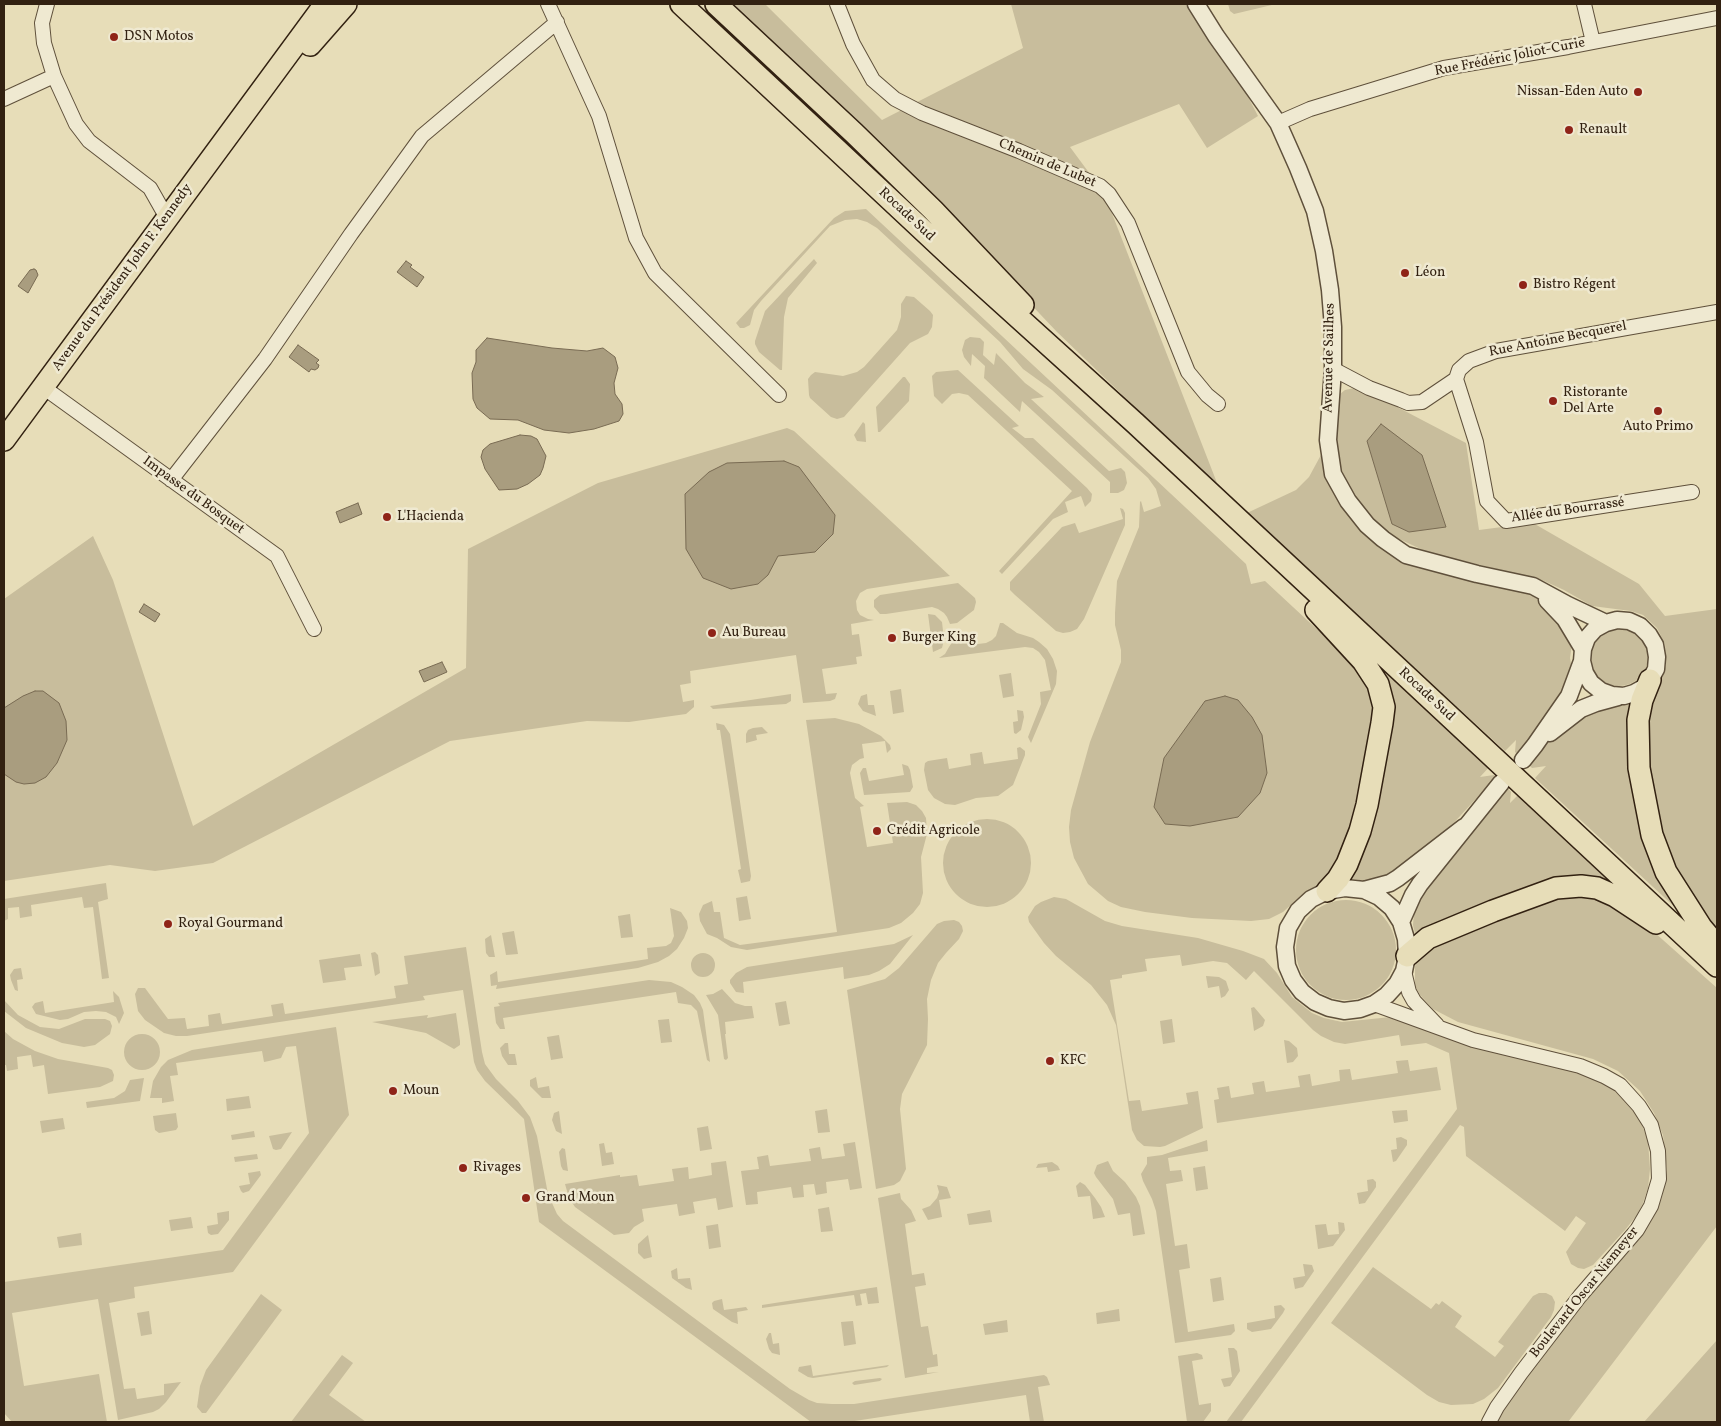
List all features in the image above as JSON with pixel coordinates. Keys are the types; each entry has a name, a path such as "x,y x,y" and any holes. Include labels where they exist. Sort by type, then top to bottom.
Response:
{"main road":[{"name":"Avenue du Président John F. Kennedy","path":"4,440 325,4"},
{"name":"Avenue du Président John F. Kennedy","path":"243,116 346,4"},
{"name":"Rocade Sud","path":"680,4 950,257 1135,423 1269,549 1713,955"},
{"name":"Rocade Sud","path":"716,4 933,210 1135,423"},
{"path":"1269,549 1284,575 1362,661 1378,684 1384,707 1367,805 1360,831 1347,864 1338,879 1327,891"},
{"path":"1650,680 1642,700 1638,720 1639,768 1652,835 1666,872 1701,927 1713,955"},
{"path":"1405,963 1428,938 1493,910 1556,888 1581,886 1597,888 1615,896 1713,955"}],"street":[{"path":"47,4 42,23 44,43 54,76 76,124 88,141 150,188 167,218"},
{"path":"548,4 599,116 636,238 655,273 779,395"},
{"name":"Chemin de Lubet","path":"837,4 853,44 873,80 895,98 922,113 1019,151 1100,186 1109,194 1128,224 1188,372 1207,395 1218,404"},
{"name":"Avenue de Sailhes","path":"1196,4 1216,36 1278,123 1315,211 1324,251 1333,327 1333,369 1328,440 1333,474 1348,501 1367,525 1383,539 1406,554 1477,574 1533,586 1568,605 1606,622"},
{"path":"1584,4 1593,42"},
{"name":"Rue Frédéric Joliot-Curie","path":"1278,123 1310,109 1444,68 1717,18"},
{"path":"171,480 265,359 351,234 422,136 557,22"},
{"path":"4,99 54,76"},
{"name":"Rue Antoine Becquerel","path":"1333,369 1369,388 1408,403 1422,402 1456,378 1458,370 1469,362 1496,351 1717,312"},
{"name":"Allée du Bourrassé","path":"1456,378 1476,442 1487,501 1506,521 1692,492"},
{"name":"Impasse du Bosquet","path":"43,387 276,556 314,629"},
{"path":"1533,586 1565,619 1582,655 1585,673 1592,683 1601,691 1612,695 1624,696"},
{"path":"1523,760 1569,696 1587,638 1595,629 1606,622 1617,620 1629,621 1640,626 1655,645 1657,657 1656,669 1643,688 1634,693 1580,709 1535,745"},
{"path":"1401,922 1420,884 1501,783"},
{"path":"1364,890 1392,908 1401,922 1406,939 1405,963 1397,984 1387,995 1374,1004 1344,1011 1329,1008 1315,1002 1302,992 1293,980 1287,966 1285,947 1288,928 1298,911 1311,899 1327,891 1345,888 1364,890 1381,886 1398,878 1464,827"},
{"name":"Boulevard Oscar Niemeyer","path":"1405,963 1409,992 1414,1001 1441,1029"},
{"name":"Boulevard Oscar Niemeyer","path":"1374,1004 1473,1040 1580,1066 1604,1076 1620,1085 1639,1106 1651,1125 1658,1151 1659,1179 1651,1206 1637,1230 1580,1296 1521,1373 1497,1407 1489,1422"}],"shaded area":[{"path":"730,4 765,4 882,120 1023,48 1011,4 1200,4 1258,116 1207,148 1179,104 1070,147 1104,193 1219,488 1057,332 898,164"},
{"path":"1228,4 1276,4 1234,14 1230,11"},
{"path":"866,209 1246,564 1251,584 1265,581 1363,672 1376,704 1355,830 1326,881 1304,893 1283,912 1269,919 1251,921 1192,918 1121,907 1108,901 1088,884 1074,858 1069,827 1071,810 1090,742 1121,662 1121,650 1115,625 1117,581 1139,527 1140,502 1144,512 1161,506 1156,489 1148,478 1052,390 1023,369 1000,342 877,228 867,222 857,219 845,220 830,226 761,301 754,310 750,325 740,328 736,323 834,218 845,211"},
{"path":"814,259 817,263 788,298 784,317 782,370 780,370 759,352 755,341 765,311"},
{"path":"406,261 412,265 410,267 424,277 417,287 397,272"},
{"path":"34,269 38,275 28,293 18,286 30,270"},
{"path":"906,296 914,297 933,315 932,327 928,334 910,343 844,417 837,419 831,417 810,398 808,379 815,372 843,376 857,372 864,367 897,330 901,317 901,304"},
{"path":"970,337 980,338 984,342 983,355 994,365 996,353 1025,383 1044,397 1031,399 1109,471 1121,468 1125,472 1127,483 1124,490 1118,493 1110,493 1110,482 1022,401 1020,412 984,378 985,366 972,354 971,366 964,357 962,350 965,340"},
{"path":"487,338 552,348 587,351 603,348 615,357 618,368 614,383 615,394 622,404 623,414 619,421 594,429 569,433 544,430 518,420 490,419 477,408 473,399 472,373 476,362 476,350"},
{"path":"298,345 319,360 316,363 319,365 318,368 315,370 311,369 309,372 289,357"},
{"path":"958,370 1019,426 1012,428 1025,438 1033,438 1092,494 1091,501 1085,507 1081,496 1065,502 1068,512 1053,519 1002,574 999,571 1072,491 968,395 952,394 942,404 934,396 932,376 936,372"},
{"path":"903,377 910,384 909,401 878,432 876,407"},
{"path":"1359,387 1466,443 1479,530 1533,523 1639,584 1665,616 1717,609 1717,930 1682,886 1664,844 1647,767 1643,714 1666,665 1665,644 1657,628 1643,615 1631,611 1592,606 1542,580 1427,552 1395,537 1380,526 1359,503 1349,487 1340,466 1334,429 1336,400 1345,390"},
{"path":"863,422 865,424 866,442 857,441 854,435"},
{"path":"1381,424 1422,455 1446,527 1409,532 1392,524 1367,441"},
{"path":"787,428 794,431 950,576 867,589 860,593 856,601 857,610 860,615 874,620 851,624 852,635 859,634 862,656 856,657 857,664 822,669 826,694 837,693 835,699 803,703 796,655 690,671 691,683 680,685 683,702 694,700 694,707 686,714 629,722 587,721 450,741 213,863 155,871 110,865 4,881 4,599 93,536 113,580 193,826 466,668 468,549 598,483"},
{"path":"520,435 531,436 537,439 546,456 543,468 540,475 528,484 517,489 499,490 485,469 481,457 483,450 490,444"},
{"path":"1322,453 1329,480 1345,511 1374,541 1524,592 1542,600 1554,610 1572,644 1570,658 1572,669 1567,690 1518,755 1515,752 1516,740 1505,751 1247,513 1296,490 1309,477"},
{"path":"784,461 799,467 835,515 833,534 815,552 778,556 768,575 758,584 731,589 703,578 686,549 685,494 709,472 727,463"},
{"path":"358,503 362,514 340,523 336,512"},
{"path":"1120,508 1125,513 1125,525 1084,619 1077,629 1070,632 1056,631 1010,590 1010,582 1062,527 1075,523 1079,533 1123,519"},
{"path":"958,583 975,598 976,602 974,610 957,623 950,624 944,613 932,607 880,614 874,607 874,600 880,595"},
{"path":"144,604 160,614 155,622 139,612"},
{"path":"928,614 935,615 942,622 944,640 942,648 933,652"},
{"path":"1000,623 1003,623 1017,633 1039,642 1047,649 1057,671 1056,684 1031,743 1028,737 1041,704 1040,692 1051,690 1045,660 1039,652 1033,648 1025,647 939,658 945,654 951,644 951,636 962,636 978,644 986,643 996,636"},
{"path":"1619,628 1630,630 1643,641 1648,657 1646,668 1635,681 1619,686 1608,684 1595,673 1590,657 1592,646 1603,633"},
{"path":"1368,654 1491,765 1480,777 1494,775 1496,777 1449,828 1388,877 1371,882 1348,878 1387,733"},
{"path":"442,662 447,672 424,682 419,671"},
{"path":"1011,673 1014,696 1003,698 999,675"},
{"path":"901,689 904,712 893,714 890,691"},
{"path":"35,691 43,691 59,703 66,721 67,740 57,763 46,777 35,783 24,784 16,782 4,774 4,708"},
{"path":"791,694 791,701 786,704 713,709 710,706"},
{"path":"867,694 868,705 874,705 876,716 863,711 858,704 861,696"},
{"path":"1225,696 1238,700 1252,717 1262,735 1267,773 1260,793 1238,817 1190,826 1165,824 1154,807 1164,758 1205,701"},
{"path":"1633,702 1678,910 1535,778 1546,766 1532,768 1528,764 1554,736 1598,706"},
{"path":"1017,710 1023,711 1024,717 1021,730 1016,734 1014,733 1013,722 1018,721"},
{"path":"835,718 859,724 881,736 890,745 891,749 887,753 885,741 862,744 864,758 852,765 850,773 855,798 864,806 860,807 867,847 893,843 887,803 907,802 916,805 926,818 927,834 921,857 923,893 920,904 901,923 889,928 747,950 731,947 707,934 700,921 699,914 703,905 712,901 714,912 720,912 724,938 740,945 837,932 806,720"},
{"path":"716,723 724,725 730,734 751,876 750,881 741,883 738,870 741,869 720,730 717,730"},
{"path":"762,727 768,733 756,735 757,740 746,743 748,730"},
{"path":"1020,747 1025,751 1025,755 1013,785 998,796 976,798 955,805 945,804 934,798 928,790 924,770 925,763 928,761 947,758 949,769 971,765 970,754 982,752 984,764 1018,759 1017,748"},
{"path":"902,764 908,766 910,770 913,787 910,792 864,795 860,773 863,768 866,768 869,781 904,775"},
{"path":"1507,787 1511,792 1510,803 1520,793 1617,885 1610,884 1416,938 1413,925 1418,899"},
{"path":"987,819 1004,822 1018,832 1028,846 1031,863 1028,880 1018,894 1004,904 987,907 970,904 956,894 946,880 943,863 946,846 956,832 970,822"},
{"path":"106,883 108,899 98,902 109,978 102,979 93,907 84,908 82,897 31,905 32,916 20,918 19,907 8,908 8,919 4,921 4,899"},
{"path":"1598,894 1654,932 1717,988 1717,1226 1568,1422 1496,1422 1512,1397 1588,1295 1639,1239 1652,1220 1662,1197 1667,1170 1663,1135 1654,1113 1640,1091 1618,1071 1593,1059 1458,1022 1433,1009 1420,995 1415,986 1415,966 1429,943 1524,902"},
{"path":"747,896 751,919 739,921 736,898"},
{"path":"1054,897 1066,899 1105,921 1122,926 1198,938 1264,959 1277,973 1292,997 1312,1013 1324,1018 1342,1022 1391,1017 1457,1042 1578,1071 1603,1082 1622,1096 1632,1109 1641,1122 1648,1141 1650,1169 1648,1188 1637,1215 1593,1265 1584,1269 1578,1268 1571,1264 1566,1252 1586,1223 1576,1216 1565,1231 1466,1156 1464,1127 1460,1125 1241,1422 1226,1422 1457,1109 1449,1053 1426,1043 1401,1046 1399,1035 1345,1044 1334,1042 1313,1030 1254,971 1246,980 1227,963 1213,961 1182,966 1180,955 1145,959 1147,971 1122,975 1122,978 1110,980 1129,1101 1140,1100 1142,1111 1188,1104 1186,1093 1198,1091 1203,1128 1165,1146 1144,1146 1137,1140 1132,1130 1116,1025 1107,1005 1091,985 1056,956 1029,922 1028,917 1035,906"},
{"path":"1346,900 1365,904 1381,915 1392,931 1396,950 1392,969 1381,985 1365,996 1346,1000 1327,996 1311,985 1300,969 1296,950 1300,931 1311,915 1327,904"},
{"path":"670,908 681,912 687,921 688,928 677,949 658,962 638,968 496,989 497,985 491,986 490,975 497,971 498,982 648,959 647,948 666,946 671,943 674,936"},
{"path":"630,914 633,937 621,938 618,916"},
{"path":"954,920 959,922 963,931 959,939 938,963 931,980 927,999 927,1045 902,1094 900,1109 906,1169 900,1181 894,1185 876,1189 847,990 885,979 899,968 937,924"},
{"path":"514,931 518,954 506,955 502,933"},
{"path":"491,935 495,957 489,957 486,953 485,939"},
{"path":"913,935 890,964 869,975 844,979 843,967 743,982 744,993 736,992 730,983 730,980 736,973 747,967 894,944"},
{"path":"466,947 485,1064 530,1117 537,1136 548,1194 557,1214 563,1221 790,1389 809,1400 817,1403 854,1404 1044,1375 1047,1377 1050,1385 1038,1387 1044,1422 1030,1422 1026,1395 848,1422 811,1422 539,1222 524,1119 485,1081 477,1070 474,1062 463,990 423,996 425,1000 187,1036 164,1033 145,1020 138,1011 135,994 138,988 145,988 168,1019 185,1018 187,1029 209,1026 208,1015 220,1013 222,1024 273,1016 271,1005 283,1003 285,1014 396,998 394,986 408,984 404,956"},
{"path":"375,952 378,955 380,973 375,976 371,953"},
{"path":"703,953 711,957 715,965 711,973 703,977 695,973 691,965 695,957"},
{"path":"360,954 362,966 344,968 346,980 323,983 319,960"},
{"path":"21,968 23,979 17,980 18,991 15,990 10,975 14,969"},
{"path":"1206,976 1219,977 1226,981 1229,990 1225,996 1221,998 1219,986 1208,988"},
{"path":"649,980 671,982 694,995 700,1003 703,1010 710,1062 707,1060 697,1011 691,1005 678,1003 676,992 503,1018 505,1029 500,1029 496,1023 494,1007 500,1006 498,1003"},
{"path":"722,989 735,1003 752,1006 754,1018 725,1022 728,1058 726,1060 724,1059 718,1015 706,995 713,994"},
{"path":"113,991 119,997 124,1013 119,1024 116,1017 106,1012 84,1012 68,1019 60,1020 36,1014 32,1007 35,1003 43,1001 45,1013 114,1002"},
{"path":"4,1000 18,1015 40,1027 59,1029 85,1019 105,1019 110,1021 112,1026 110,1034 95,1045 84,1047 62,1043 26,1028 4,1011"},
{"path":"786,1001 790,1024 779,1026 775,1003"},
{"path":"1254,1007 1265,1020 1263,1026 1254,1031 1251,1008"},
{"path":"456,1013 460,1045 454,1049 426,1033 372,1022 428,1015 427,1018"},
{"path":"669,1019 672,1042 661,1043 658,1020"},
{"path":"1172,1019 1175,1042 1163,1044 1160,1021"},
{"path":"336,1027 349,1115 233,1272 134,1287 135,1298 109,1303 124,1389 135,1388 137,1399 164,1395 164,1384 181,1382 166,1402 153,1412 118,1420 98,1299 12,1313 24,1386 99,1374 107,1422 12,1422 4,1413 4,1282 223,1250 309,1133 296,1046 286,1047 281,1058 264,1062 262,1051 176,1063 178,1075 170,1076 174,1101 162,1103 162,1098 150,1098 153,1081 161,1067 168,1060 192,1050"},
{"path":"4,1031 13,1039 35,1051 58,1059 108,1068 112,1070 114,1075 113,1081 100,1087 48,1094 44,1065 33,1067 31,1055 17,1057 18,1069 7,1071 6,1065 4,1065"},
{"path":"142,1034 155,1039 160,1052 155,1065 142,1070 129,1065 124,1052 129,1039"},
{"path":"559,1035 563,1058 551,1060 547,1037"},
{"path":"1284,1040 1289,1041 1297,1048 1298,1056 1293,1062 1287,1063"},
{"path":"505,1043 508,1043 509,1054 515,1054 517,1065 508,1065 502,1056 500,1048"},
{"path":"1408,1060 1410,1071 1437,1067 1441,1090 1217,1123 1214,1100 1219,1099 1217,1088 1229,1086 1231,1098 1254,1094 1252,1083 1264,1081 1266,1092 1300,1087 1298,1076 1310,1074 1312,1086 1340,1081 1339,1070 1350,1069 1352,1080 1398,1073 1396,1061"},
{"path":"536,1077 538,1088 549,1086 551,1098 542,1098 530,1086 530,1080"},
{"path":"144,1078 140,1101 87,1108 86,1102 114,1098 125,1091 130,1080"},
{"path":"249,1096 251,1108 227,1111 226,1099"},
{"path":"827,1109 830,1132 818,1133 815,1111"},
{"path":"1407,1110 1408,1121 1394,1123 1392,1111"},
{"path":"559,1111 562,1134 556,1131 552,1120 554,1113"},
{"path":"176,1113 178,1127 176,1130 159,1133 155,1130 153,1116"},
{"path":"63,1118 65,1129 42,1133 40,1121"},
{"path":"708,1126 712,1149 700,1151 697,1128"},
{"path":"254,1131 255,1137 232,1140 231,1135"},
{"path":"292,1132 281,1149 273,1149 269,1136"},
{"path":"1401,1137 1407,1140 1407,1145 1396,1161 1393,1162 1391,1150 1397,1149 1396,1138"},
{"path":"1207,1140 1208,1151 1168,1158 1170,1171 1181,1170 1183,1181 1166,1184 1175,1246 1187,1244 1190,1268 1179,1270 1188,1332 1234,1324 1235,1331 1231,1335 1175,1343 1156,1211 1141,1174 1147,1164 1147,1157 1162,1155"},
{"path":"855,1142 862,1188 850,1190 848,1179 826,1182 827,1193 816,1195 814,1184 803,1185 804,1197 793,1198 791,1187 757,1192 758,1204 746,1205 741,1171 759,1169 757,1157 768,1155 770,1166 811,1161 809,1149 820,1147 822,1159 845,1156 843,1144"},
{"path":"604,1143 606,1153 612,1152 614,1164 602,1166 599,1144"},
{"path":"562,1148 565,1149 568,1171 563,1170 561,1166 559,1152"},
{"path":"257,1154 258,1159 235,1162 234,1157"},
{"path":"726,1161 733,1207 718,1210 716,1198 693,1202 695,1213 679,1216 677,1204 642,1209 644,1221 634,1227 629,1233 614,1235 575,1207 569,1198 565,1184 620,1175 620,1177 637,1175 639,1186 674,1181 672,1169 688,1167 689,1179 712,1175 711,1163"},
{"path":"1108,1161 1113,1171 1125,1182 1136,1197 1140,1206 1145,1234 1133,1236 1130,1213 1118,1215 1113,1199 1096,1177 1094,1173 1097,1165"},
{"path":"1052,1162 1060,1170 1048,1172 1047,1167 1036,1168 1038,1164"},
{"path":"1205,1166 1208,1189 1196,1191 1193,1168"},
{"path":"260,1171 261,1175 249,1191 243,1193 239,1186 250,1184 248,1173"},
{"path":"1373,1179 1376,1182 1376,1187 1365,1203 1359,1204 1357,1193 1368,1191 1367,1180"},
{"path":"1080,1182 1085,1185 1095,1198 1105,1217 1093,1219 1090,1196 1078,1197 1076,1186"},
{"path":"937,1185 947,1187 951,1198 939,1200 942,1217 928,1220 922,1209 930,1206 937,1198 939,1192"},
{"path":"900,1193 901,1199 911,1210 916,1221 905,1224 912,1275 924,1273 926,1285 915,1287 921,1327 928,1326 933,1355 937,1354 938,1366 927,1368 927,1373 939,1372 905,1378 878,1198"},
{"path":"829,1207 833,1231 821,1232 818,1209"},
{"path":"990,1210 992,1222 969,1225 967,1214"},
{"path":"229,1211 229,1220 218,1234 211,1235 208,1233 207,1226 218,1224 217,1213"},
{"path":"191,1217 193,1228 171,1231 169,1220"},
{"path":"1338,1222 1344,1223 1345,1230 1333,1246 1318,1249 1315,1225 1326,1224 1328,1235 1339,1234"},
{"path":"718,1224 721,1247 709,1249 706,1226"},
{"path":"81,1233 82,1245 59,1248 57,1237"},
{"path":"648,1235 652,1257 644,1259 638,1253 638,1244"},
{"path":"1303,1264 1312,1265 1314,1271 1303,1287 1295,1289 1293,1278 1305,1276"},
{"path":"1373,1267 1431,1309 1436,1303 1439,1305 1442,1301 1462,1316 1455,1327 1495,1357 1504,1346 1498,1342 1533,1296 1539,1293 1546,1293 1552,1296 1555,1302 1554,1310 1551,1317 1498,1388 1484,1399 1473,1404 1451,1405 1439,1402 1427,1395 1331,1323"},
{"path":"677,1268 678,1279 690,1278 692,1290 672,1278 671,1271"},
{"path":"1221,1277 1224,1300 1213,1302 1210,1279"},
{"path":"877,1287 879,1303 868,1304 866,1293 860,1294 862,1305 856,1306 854,1295 762,1308 762,1305"},
{"path":"261,1294 282,1310 206,1413 202,1413 197,1407 200,1386 206,1370"},
{"path":"722,1299 724,1310 746,1307 748,1310 737,1312 738,1324 713,1309 712,1303"},
{"path":"1281,1305 1285,1309 1271,1329 1252,1332 1247,1329 1247,1323 1275,1318 1274,1306"},
{"path":"1119,1309 1120,1321 1097,1324 1096,1313"},
{"path":"149,1311 152,1334 141,1336 137,1313"},
{"path":"1007,1320 1008,1332 985,1335 983,1324"},
{"path":"853,1321 856,1344 844,1346 841,1322"},
{"path":"769,1333 771,1333 773,1344 779,1343 780,1355 772,1353 769,1349 766,1339"},
{"path":"1717,1340 1717,1422 1644,1422"},
{"path":"1228,1348 1234,1348 1237,1351 1240,1371 1230,1386 1224,1387 1221,1379 1232,1377"},
{"path":"1197,1353 1202,1355 1203,1359 1192,1361 1199,1405 1211,1403 1211,1411 1203,1422 1187,1422 1178,1356"},
{"path":"342,1355 353,1363 329,1395 366,1422 291,1422"},
{"path":"811,1365 813,1376 889,1365 887,1367 813,1378 798,1371 799,1367"},
{"path":"882,1379 880,1381 854,1385 852,1383 855,1381"}],"place":[{"name":"DSN Motos","path":"114,37"},
{"name":"Nissan-Eden Auto","path":"1638,92"},
{"name":"Renault","path":"1569,130"},
{"name":"Léon","path":"1405,273"},
{"name":"Bistro Régent","path":"1523,285"},
{"name":"Ristorante Del Arte","path":"1553,401"},
{"name":"Auto Primo","path":"1658,411"},
{"name":"L'Hacienda","path":"387,517"},
{"name":"Au Bureau","path":"712,633"},
{"name":"Burger King","path":"892,638"},
{"name":"Crédit Agricole","path":"877,831"},
{"name":"Royal Gourmand","path":"168,924"},
{"name":"KFC","path":"1050,1061"},
{"name":"Moun","path":"393,1091"},
{"name":"Rivages","path":"463,1168"},
{"name":"Grand Moun","path":"526,1198"}]}
